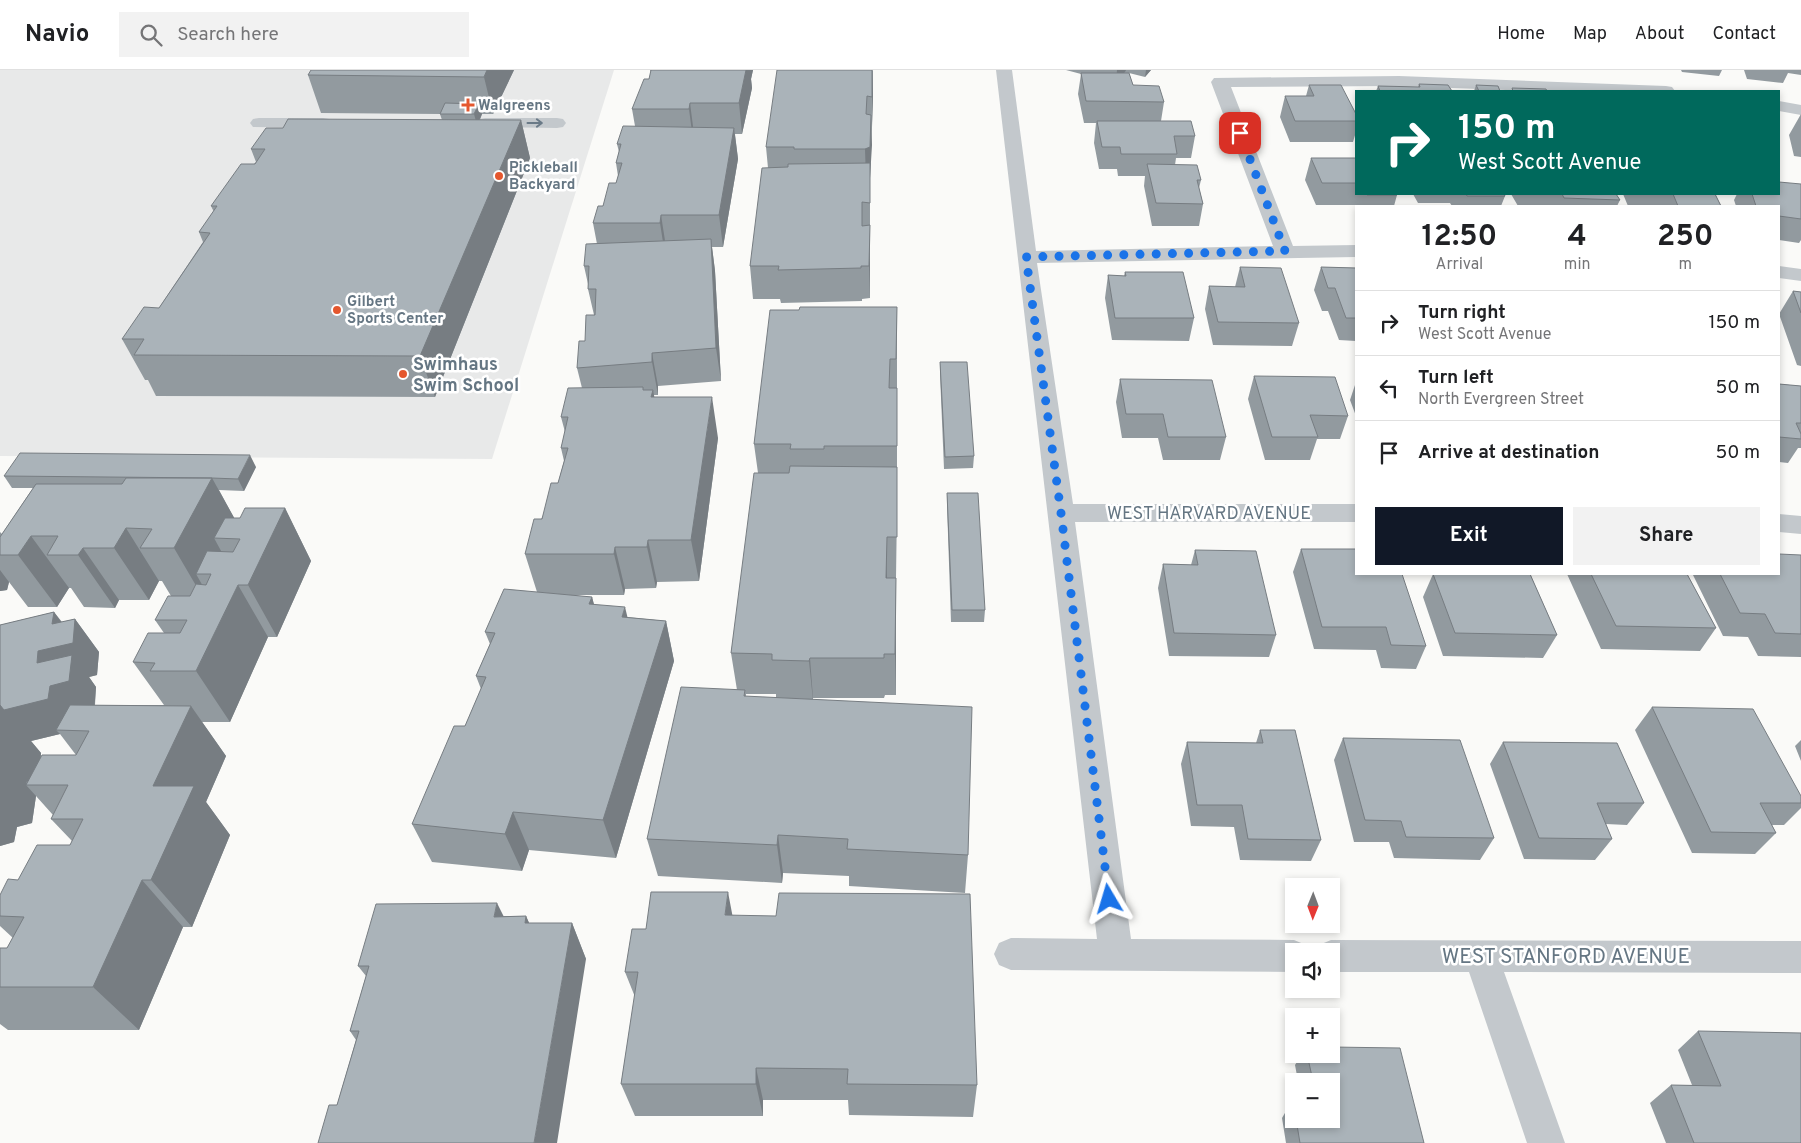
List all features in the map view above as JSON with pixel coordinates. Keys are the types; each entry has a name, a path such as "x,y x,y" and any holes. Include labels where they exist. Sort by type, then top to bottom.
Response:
{"street":[{"path":"1004,70 1026,257 1061,513 1116,956"},
{"path":"1285,251 1220,82 1400,81 1639,90"},
{"path":"1780,106 1801,110"},
{"path":"259,123 338,122"},
{"path":"478,122 557,123"},
{"path":"1026,257 1285,251 1355,252"},
{"path":"1780,272 1801,275"},
{"name":"WEST HARVARD AVENUE","path":"1061,513 1355,513"},
{"path":"1780,522 1801,525"},
{"path":"1011,954 1285,956"},
{"name":"WEST STANFORD AVENUE","path":"1340,956 1801,957"},
{"path":"1481,956 1546,1143"}],"shaded area":[{"path":"0,70 614,70 492,459 0,456"}],"building":[{"path":"311,70 487,70 484,77 308,75"},
{"path":"651,70 746,70 739,103 690,103 689,109 632,109 644,79 649,79"},
{"path":"777,70 872,70 872,97 867,96 866,114 871,115 870,147 865,149 794,149 794,147 766,147"},
{"path":"1081,73 1129,73 1133,85 1159,86 1164,102 1086,101"},
{"path":"1419,84 1448,85 1451,90 1380,90 1378,86 1420,87"},
{"path":"1309,85 1341,85 1355,112 1355,121 1295,121 1285,96 1314,96"},
{"path":"1476,85 1498,86 1500,90 1478,90"},
{"path":"1512,88 1546,90 1513,90"},
{"path":"445,103 479,104 474,114 440,114"},
{"name":"Gilbert Sports Center","path":"288,119 521,120 420,356 134,355 144,339 122,339 144,307 159,308 210,233 199,232 217,206 211,206 241,164 255,164 265,149 251,149 266,128 283,128"},
{"path":"1097,121 1191,121 1195,136 1174,136 1177,154 1121,154 1120,147 1102,147"},
{"path":"623,126 734,128 719,215 661,215 660,223 593,223 598,206 603,206 609,183 616,183 622,163 616,163 621,144 617,144"},
{"path":"1311,158 1355,158 1355,183 1322,183"},
{"path":"870,163 870,203 862,202 862,226 870,225 869,266 861,266 861,268 778,270 779,266 750,266 762,168 788,167 788,164"},
{"path":"1147,164 1197,165 1201,180 1197,180 1203,204 1156,203"},
{"path":"1780,182 1801,184 1801,219 1780,216 1780,205 1756,205 1752,195 1780,195"},
{"path":"1466,195 1505,196 1467,196"},
{"path":"1562,195 1617,195 1620,200 1564,198"},
{"path":"1673,195 1716,195 1720,205 1678,205"},
{"path":"711,239 716,348 652,353 652,362 577,368 579,341 585,341 586,315 595,315 596,289 588,289 589,266 584,266 586,244"},
{"path":"1240,267 1281,268 1299,323 1218,322 1209,286 1245,287"},
{"path":"1321,267 1355,268 1355,318 1346,318 1335,288 1328,288"},
{"path":"1125,272 1183,272 1194,318 1115,318 1108,275 1126,276"},
{"path":"1793,291 1801,292 1801,313"},
{"path":"800,307 897,307 896,359 890,359 889,388 897,388 897,446 824,446 824,449 790,449 791,444 754,444 770,310 799,310"},
{"path":"940,362 967,362 974,456 945,457"},
{"path":"1254,376 1335,377 1348,416 1310,415 1318,437 1272,437"},
{"path":"1120,379 1212,380 1226,437 1168,437 1163,414 1126,414"},
{"path":"1780,384 1801,386 1801,423 1796,423 1801,439 1780,437"},
{"path":"643,387 643,390 653,390 651,397 712,397 691,540 648,540 647,547 615,547 614,554 525,554 534,519 542,519 551,483 558,483 568,448 561,448 568,417 561,417 568,388"},
{"path":"20,453 250,455 238,479 4,476"},
{"path":"790,466 897,467 897,537 887,537 886,578 896,578 895,654 884,654 884,658 810,658 809,661 772,660 772,654 731,653 754,473 789,473"},
{"path":"126,478 212,478 174,548 140,548 152,529 126,528 114,548 83,548 78,555 47,555 58,536 31,536 18,555 0,555 0,537 36,484 122,484"},
{"path":"947,493 978,493 985,610 952,610"},
{"path":"245,508 285,508 248,585 238,585 196,671 150,671 155,663 133,662 148,633 180,633 187,620 155,620 168,596 190,596 196,584 206,585 211,574 196,574 207,551 233,552 240,539 214,538 225,518 240,518"},
{"path":"1301,549 1355,549 1355,575 1402,575 1426,646 1391,645 1386,627 1322,627"},
{"path":"1195,550 1256,551 1276,635 1174,633 1163,564 1198,565"},
{"path":"1780,554 1801,555 1801,634 1775,633 1765,614 1740,613 1721,575 1780,575"},
{"path":"1433,575 1530,575 1557,635 1455,633"},
{"path":"1591,575 1688,575 1716,628 1616,626"},
{"path":"504,589 592,597 589,604 625,607 622,617 666,621 603,820 513,812 505,834 412,824 454,726 465,726 486,677 476,676 495,633 485,632"},
{"path":"54,612 52,624 75,619 73,643 38,651 37,663 72,655 69,681 50,686 48,699 4,710 0,705 0,625"},
{"path":"681,687 745,690 744,696 972,707 968,855 847,849 848,839 778,835 777,845 647,839"},
{"path":"70,705 191,706 153,786 194,786 151,880 142,880 93,987 0,987 0,948 7,948 24,917 0,916 0,895 8,879 18,880 37,845 70,845 83,819 51,819 68,785 26,785 42,755 76,755 89,731 56,730"},
{"path":"1652,707 1753,709 1801,796 1801,803 1760,803 1776,833 1711,832"},
{"path":"1260,730 1295,730 1321,840 1248,839 1242,805 1197,805 1187,742 1263,743"},
{"path":"1343,738 1460,740 1494,838 1406,837 1401,821 1365,820"},
{"path":"1503,742 1617,743 1644,803 1597,803 1612,839 1539,838"},
{"path":"651,892 728,892 725,915 776,916 779,893 970,894 977,1085 847,1084 848,1069 756,1068 756,1084 621,1084 638,972 625,972 632,929 646,929"},
{"path":"497,903 494,917 526,916 525,923 572,923 534,1143 318,1143 329,1105 337,1105 359,1031 350,1031 369,966 358,966 376,904"},
{"path":"1698,1031 1801,1033 1801,1143 1694,1143 1671,1085 1721,1086"},
{"path":"1340,1047 1400,1048 1424,1143 1300,1143 1298,1128 1340,1128 1340,1073 1311,1073 1309,1063 1340,1063"}],"place":[{"name":"Walgreens","path":"468,105"},
{"name":"Pickleball Backyard","path":"499,176"},
{"name":"Gilbert Sports Center","path":"337,310"},
{"name":"Swimhaus Swim School","path":"403,374"}],"route":[{"path":"1109,899 1061,513 1026,257 1285,251 1240,133"}]}
